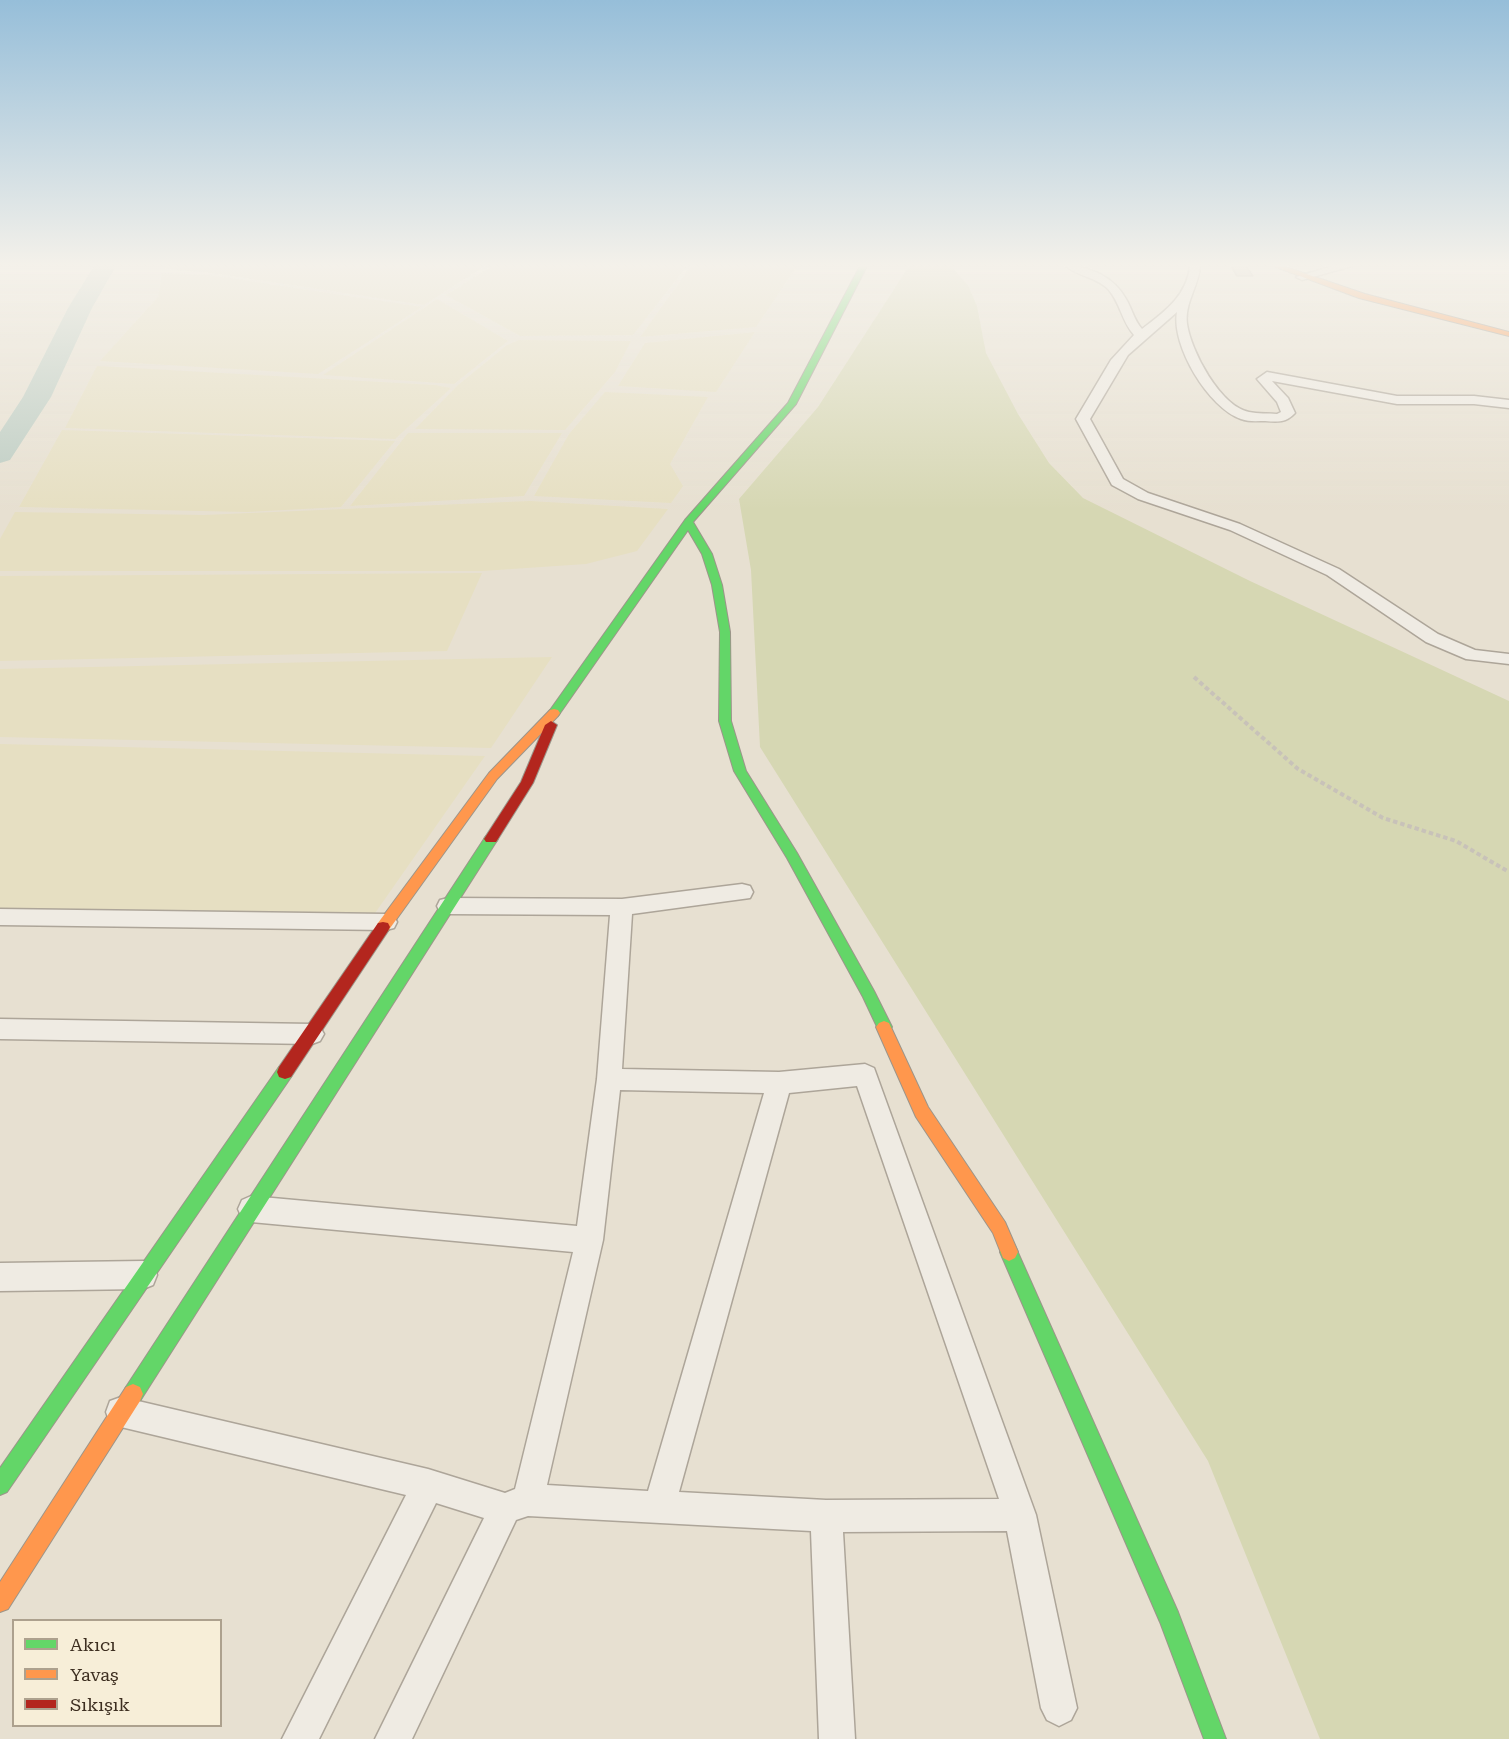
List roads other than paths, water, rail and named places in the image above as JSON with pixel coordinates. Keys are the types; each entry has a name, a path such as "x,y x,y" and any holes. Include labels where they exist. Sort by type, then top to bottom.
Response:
{"street":[{"path":"0,1485 143,1275 312,1034 386,922 493,776 556,711 688,522 792,404 822,347"},
{"path":"1129,347 1083,419 1116,482 1143,496 1236,527 1333,572 1432,638 1472,655 1509,659"},
{"path":"1189,347 1194,361 1210,388 1229,407 1245,416 1280,418 1288,413 1283,401 1263,379 1267,376 1397,400 1474,400 1509,404"},
{"path":"688,522 707,554 717,585 725,632 725,721 740,771 792,856 869,994 922,1112 999,1228 1170,1620 1215,1739"},
{"path":"0,1601 528,783 556,711"},
{"path":"448,906 622,907 742,892"},
{"path":"393,1739 517,1504 589,1240 609,1079 622,907"},
{"path":"0,917 386,922"},
{"path":"0,1029 312,1034"},
{"path":"609,1079 779,1083 865,1076 1020,1515 1059,1708"},
{"path":"659,1507 779,1083"},
{"path":"251,1209 589,1240"},
{"path":"0,1277 143,1275"},
{"path":"121,1412 517,1504 659,1507 826,1516 1020,1515"},
{"path":"300,1739 428,1485"},
{"path":"826,1516 837,1739"}],"waterway":[{"path":"0,454 37,397 61,347"}]}
